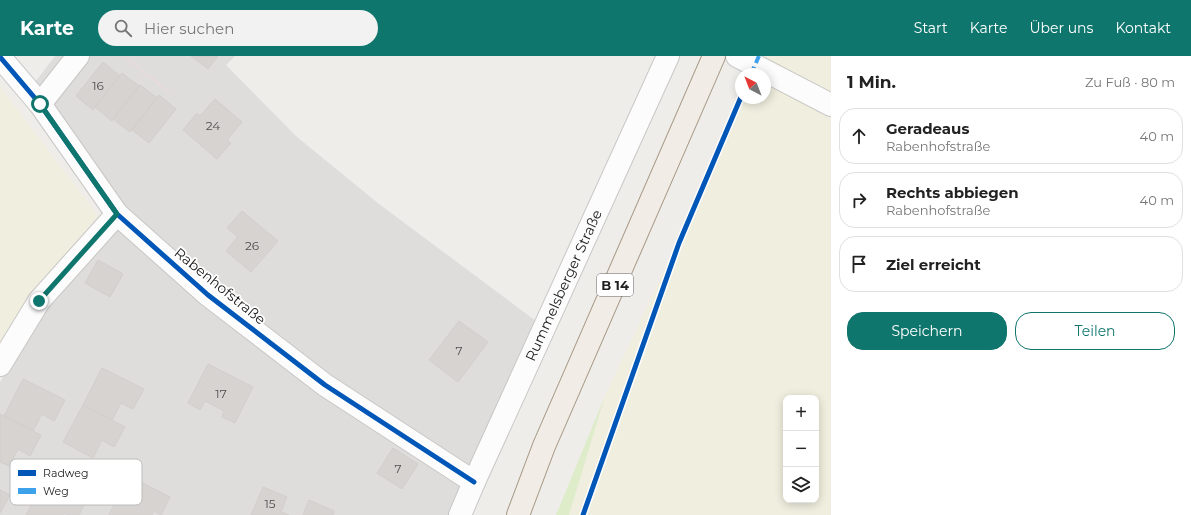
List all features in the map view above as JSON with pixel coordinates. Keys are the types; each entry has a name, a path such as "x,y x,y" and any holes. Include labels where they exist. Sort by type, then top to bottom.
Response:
{"main road":[{"name":"B 14","path":"518,515 544,446 714,56"}],"street":[{"path":"40,104 78,56"},
{"name":"Rummelsberger Straße","path":"460,515 668,56"},
{"path":"738,56 831,105"},
{"name":"Rabenhofstraße","path":"0,57 40,104 117,214 208,295 325,385 474,482"},
{"path":"0,365 39,301 117,214"}],"path":[{"path":"124,56 169,92"}],"shaded area":[{"path":"55,56 235,56 226,65 297,137 379,204 536,321 453,515 0,515 0,382 50,301 128,214 36,81"},
{"path":"766,56 831,56 831,515 569,515 605,396 743,104 771,104 771,68 760,68"},
{"path":"0,86 98,216 33,294 0,356"}],"green space":[{"path":"605,396 569,515 556,515"}],"building":[{"path":"191,56 218,56 208,69"},
{"path":"103,62 120,76 93,110 76,96"},
{"path":"122,73 139,86 112,121 95,107"},
{"path":"140,85 157,98 130,132 113,119"},
{"path":"159,95 176,109 149,143 132,130"},
{"path":"215,99 242,122 227,140 231,143 217,159 183,130 197,113 200,116"},
{"path":"242,211 278,241 251,272 226,251 238,237 227,228"},
{"path":"98,260 123,274 110,297 85,283"},
{"path":"459,321 488,342 458,382 429,360"},
{"path":"208,364 253,387 235,423 222,417 224,411 205,401 200,410 188,403"},
{"path":"102,368 144,389 133,409 121,403 112,420 83,405"},
{"path":"23,379 65,400 54,421 42,414 33,431 4,416"},
{"path":"83,405 125,427 114,447 102,440 93,458 63,442"},
{"path":"0,414 41,435 30,456 18,449 13,459 10,459 9,466 0,462"},
{"path":"393,448 418,464 402,489 377,473"},
{"path":"142,483 170,497 161,515 154,511 152,515 109,515 114,505 142,505"},
{"path":"263,487 287,497 281,512 289,515 251,515"},
{"path":"0,490 10,495 0,513"},
{"path":"309,500 334,511 333,515 303,515"},
{"path":"31,505 84,505 79,515 68,515 64,513 63,515 26,515"}],"marked path":[{"path":"754,68 759,56"}],"cycle path":[{"path":"0,57 40,104 117,214 208,295 325,385 474,482"},
{"path":"583,515 679,243 738,104"}],"route":[{"path":"39,301 117,214 40,104"}]}
